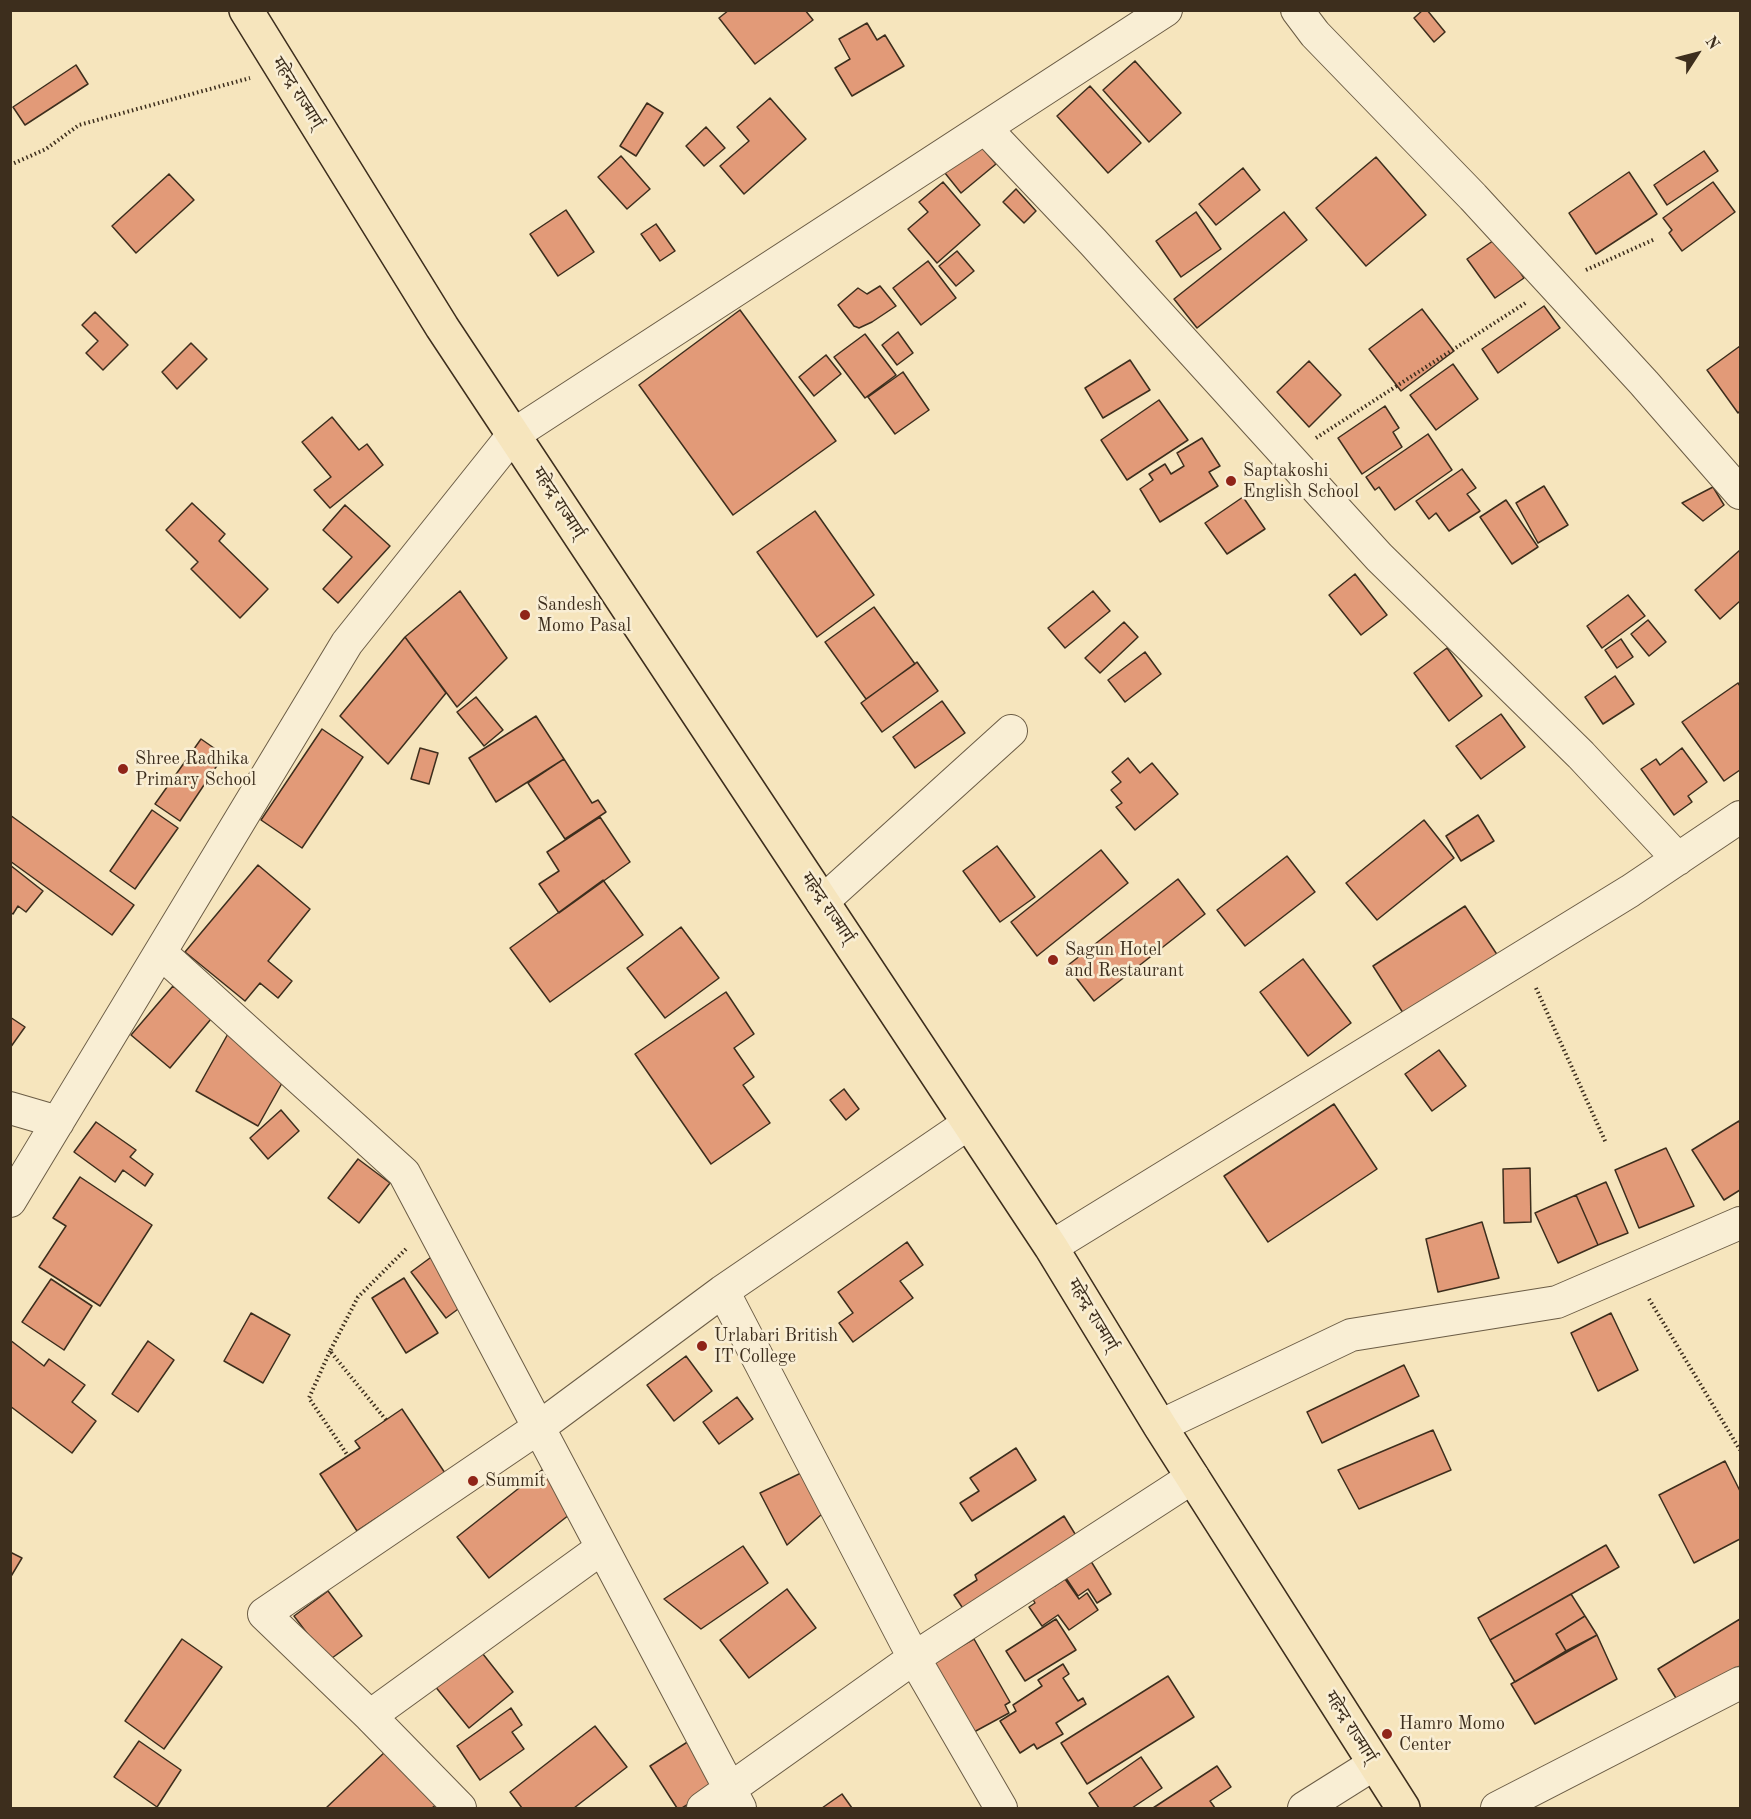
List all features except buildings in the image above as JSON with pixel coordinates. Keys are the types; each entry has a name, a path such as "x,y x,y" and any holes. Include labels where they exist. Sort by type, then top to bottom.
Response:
{"highway":[{"name":"महेन्द्र राज्मार्ग्","path":"246,10 442,327 1051,1247 1160,1426 1403,1809"}],"street":[{"path":"10,1201 347,643 513,435 1166,10"},
{"path":"1297,10 1315,34 1473,197 1644,383 1740,493"},
{"path":"985,128 1101,251 1379,557 1581,755 1678,858"},
{"path":"822,902 1011,731"},
{"path":"1051,1247 1630,891 1740,817"},
{"path":"161,953 404,1173 735,1799"},
{"path":"10,1108 58,1122"},
{"path":"460,1809 370,1716 264,1614 538,1428 723,1291 969,1123"},
{"path":"1160,1426 1351,1335 1557,1302 1740,1223"},
{"path":"723,1291 914,1658 1001,1809"},
{"path":"703,1809 735,1799 914,1658 1193,1477"},
{"path":"370,1716 602,1548"},
{"path":"1497,1809 1740,1683"},
{"path":"1304,1809 1374,1764"}],"path":[{"path":"10,165 46,149 79,125 282,69"},
{"path":"1287,456 1553,285 1655,239"},
{"path":"1522,957 1606,1143"},
{"path":"348,1456 309,1398 358,1297 431,1224"},
{"path":"1632,1270 1740,1450"},
{"path":"330,1351 386,1420"}],"place":[{"name":"Saptakoshi English School","path":"1231,481"},
{"name":"Sandesh Momo Pasal","path":"525,615"},
{"name":"Shree Radhika Primary School","path":"123,769"},
{"name":"Sagun Hotel and Restaurant","path":"1053,960"},
{"name":"Urlabari British IT College","path":"702,1346"},
{"name":"Summit","path":"473,1481"},
{"name":"Hamro Momo Center","path":"1387,1734"}]}
